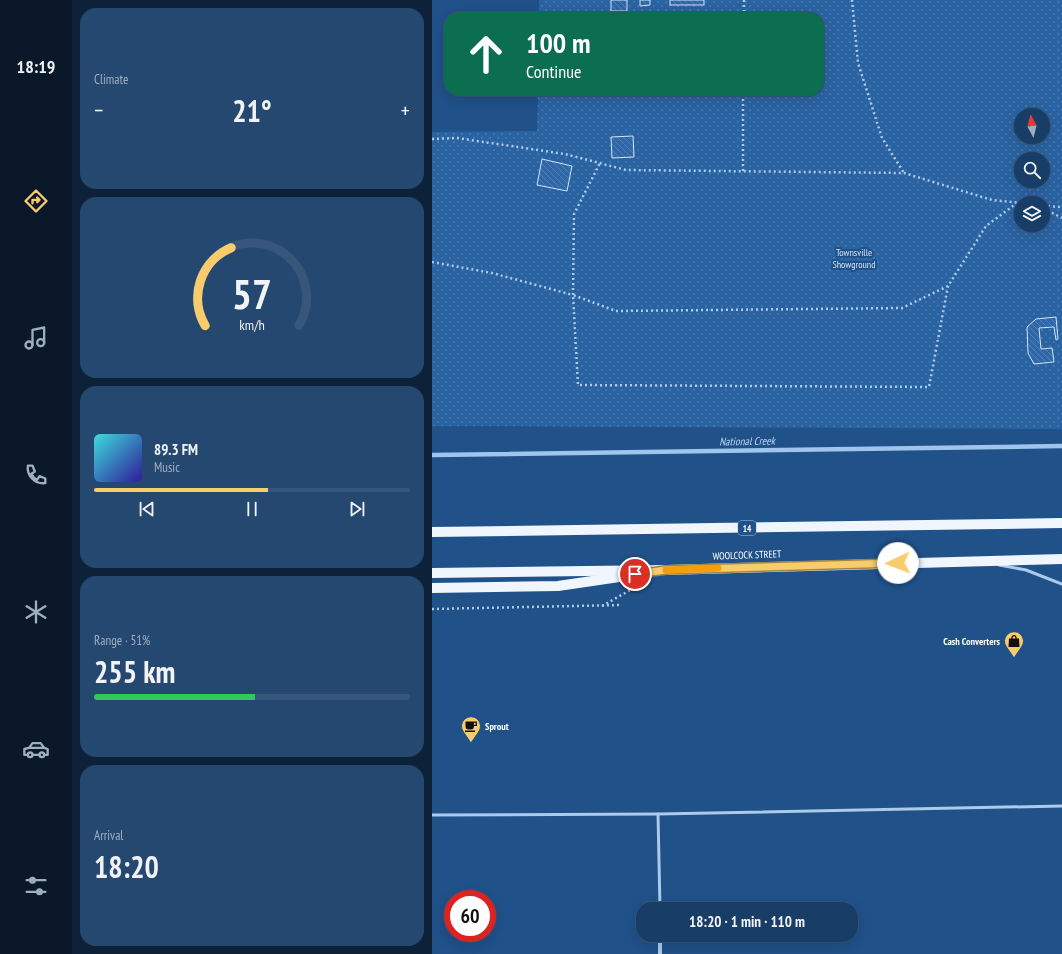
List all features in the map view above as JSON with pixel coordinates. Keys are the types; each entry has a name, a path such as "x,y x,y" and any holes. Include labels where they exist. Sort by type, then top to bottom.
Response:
{"main road":[{"name":"14","path":"432,532 1062,523"},
{"name":"WOOLCOCK STREET","path":"432,573 666,570 975,560 1062,559"},
{"path":"432,588 558,586 666,570"}],"street":[{"path":"660,942 660,954"}],"lane":[{"path":"975,560 1026,570 1062,584"},
{"path":"432,815 658,814 1062,806"},
{"path":"658,814 660,902"}],"path":[{"path":"744,0 744,12"},
{"path":"852,0 858,63 882,138 904,173"},
{"path":"743,96 743,171"},
{"path":"432,139 457,138 565,154 626,170 904,173 992,200 1014,203"},
{"path":"600,163 574,214 573,295 578,385 929,387 948,286 986,226 1014,205"},
{"path":"1050,207 1062,207"},
{"path":"1050,211 1062,218"},
{"path":"432,262 492,274 573,295 616,311 902,308 948,286"},
{"path":"601,606 646,581"},
{"path":"432,609 622,605"}],"green space":[{"name":"Townsville Showground","path":"539,0 1062,0 1062,429 432,426 432,132 537,131 538,96 824,96 824,12 539,12"}],"building":[{"path":"611,0 627,0 627,11 611,11"},
{"path":"640,0 650,0 650,5 640,6"},
{"path":"670,0 704,0 704,5 670,5"},
{"path":"633,136 634,157 612,158 611,137"},
{"path":"542,159 572,166 567,191 537,185"},
{"path":"1056,317 1058,339 1056,340 1054,327 1039,328 1041,349 1052,348 1054,362 1034,364 1028,353 1027,327 1036,319"}],"waterway":[{"name":"National Creek","path":"432,455 1062,446"}],"slow traffic":[{"path":"666,570 718,568"}],"place":[{"name":"Cash Converters","path":"1014,658"},
{"name":"Sprout","path":"471,743"}],"route":[{"path":"635,574 666,570 898,563"}]}
